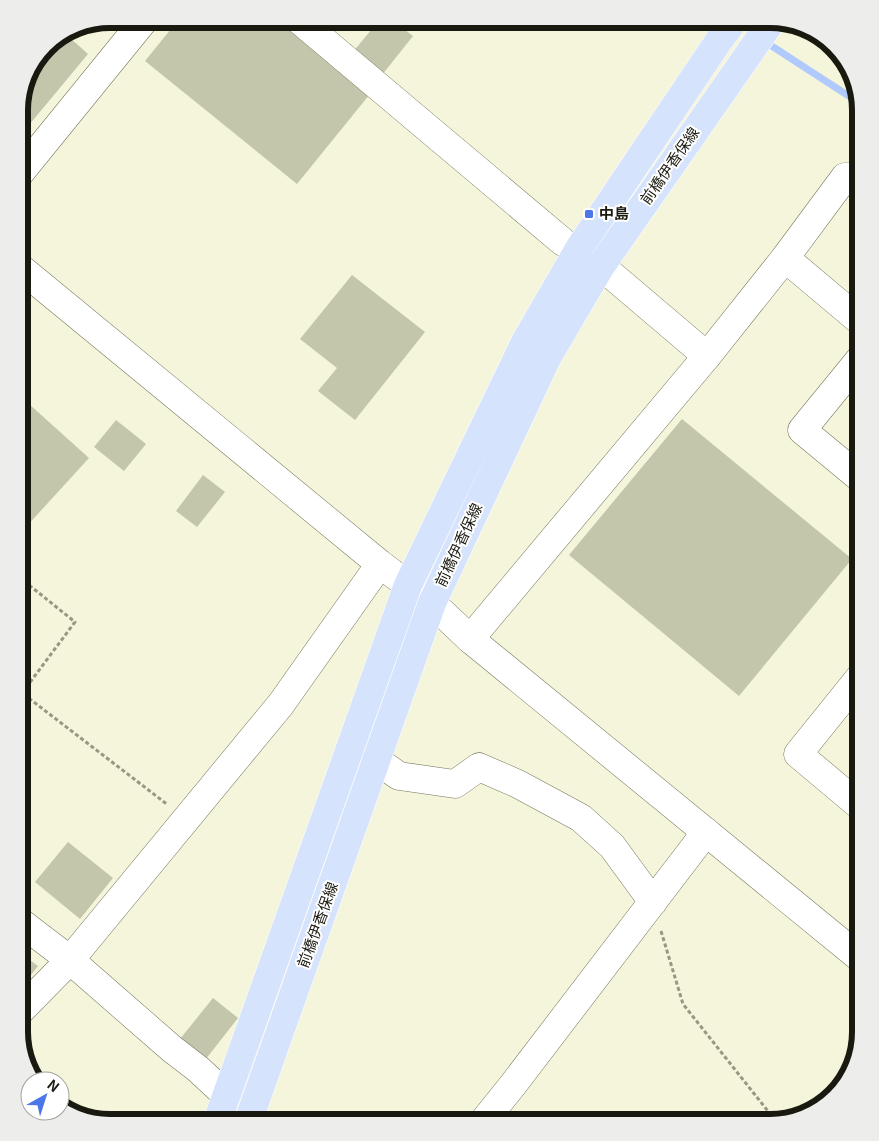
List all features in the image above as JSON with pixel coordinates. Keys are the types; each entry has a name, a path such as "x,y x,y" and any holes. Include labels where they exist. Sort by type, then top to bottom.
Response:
{"main road":[{"name":"前橋伊香保線","path":"256,1114 376,760 432,603 547,358 601,266 767,28"},
{"name":"前橋伊香保線","path":"220,1114 408,585 524,342 580,247 727,29"}],"street":[{"path":"28,163 138,28"},
{"path":"309,28 563,242"},
{"path":"470,640 706,356 785,258 844,177 852,176"},
{"path":"785,258 852,314"},
{"path":"601,266 706,356"},
{"path":"28,275 380,564 432,603 470,640 852,951"},
{"path":"852,369 802,430 852,471"},
{"path":"28,1003 70,960 281,704 380,564"},
{"path":"852,687 798,754 852,799"},
{"path":"376,760 399,776 454,784 479,767 518,784 581,818 612,846 653,902"},
{"path":"489,1114 706,832"},
{"path":"28,928 70,960 226,1095"}],"path":[{"path":"28,584 75,622 28,685"},
{"path":"28,698 186,819"},
{"path":"653,902 683,1004 770,1114"}],"building":[{"path":"172,28 288,28 370,94 297,184 145,61"},
{"path":"373,28 403,28 413,36 382,75 353,52"},
{"path":"70,38 88,54 29,125 29,94 34,78 41,64 64,41"},
{"path":"352,275 425,332 355,420 318,391 337,368 300,339"},
{"path":"28,403 89,458 28,525"},
{"path":"682,419 852,559 739,696 569,555"},
{"path":"116,420 146,444 124,471 94,447"},
{"path":"203,475 225,492 197,527 176,511"},
{"path":"68,842 113,878 80,919 35,882"},
{"path":"28,959 38,966 28,979"},
{"path":"213,998 238,1018 198,1069 172,1049"}],"waterway":[{"path":"764,41 851,97"}],"place":[{"name":"中島","path":"589,214"}]}
